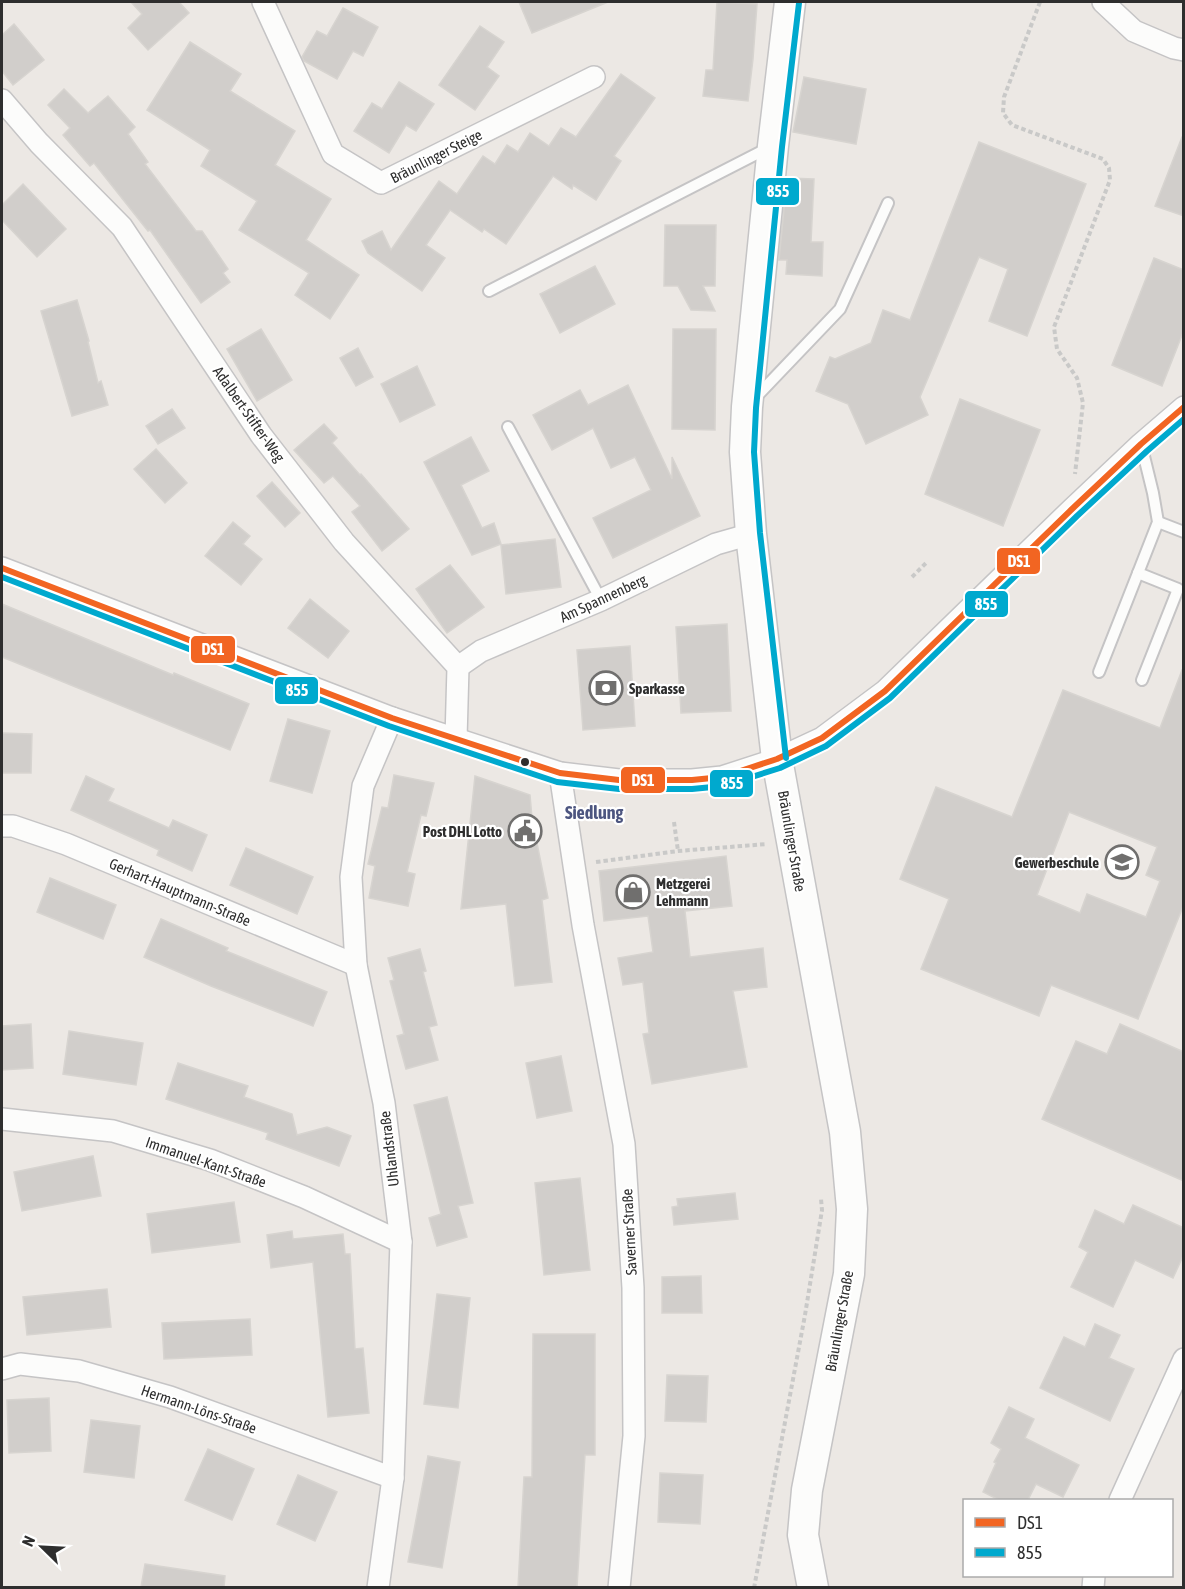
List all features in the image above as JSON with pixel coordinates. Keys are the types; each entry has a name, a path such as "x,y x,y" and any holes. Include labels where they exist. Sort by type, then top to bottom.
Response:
{"main road":[{"name":"Bräunlinger Straße","path":"790,2 773,146 747,407 745,452 751,534 777,759 845,1132 852,1209 849,1274 807,1490 803,1535 808,1581"}],"street":[{"name":"Bräunlinger Steige","path":"263,2 333,154 381,183 594,77"},
{"path":"1103,2 1134,31 1184,50"},
{"name":"Adalbert-Stifter-Weg","path":"2,100 39,143 122,227 261,435 344,542 458,667"},
{"path":"2,568 392,718 560,773 619,780 692,780 722,777 777,759 822,738 885,691 1071,510 1184,407"},
{"name":"Am Spannenberg","path":"458,667 482,651 601,600 716,544 751,534"},
{"path":"456,739 458,667"},
{"name":"Uhlandstraße","path":"378,1587 393,1478 401,1242 384,1103 356,965 351,877 363,786 392,718"},
{"name":"Saverner Straße","path":"560,773 583,926 624,1144 633,1288 634,1436 619,1587"},
{"name":"Gerhart-Hauptmann-Straße","path":"2,826 13,826 66,844 356,965"},
{"name":"Immanuel-Kant-Straße","path":"2,1119 113,1131 210,1160 304,1197 401,1242"},
{"path":"1120,1499 1184,1359"},
{"name":"Hermann-Löns-Straße","path":"2,1370 20,1364 79,1371 170,1397 393,1478"}],"lane":[{"path":"489,291 773,146"},
{"path":"747,407 840,309 888,203"},
{"path":"508,427 601,600"},
{"path":"1099,672 1158,522 1141,444"},
{"path":"1158,522 1184,532"},
{"path":"1138,573 1178,589 1142,680"}],"path":[{"path":"1040,2 1004,97 1003,113 1012,125 1103,159 1109,168 1110,180 1054,327 1057,350 1077,378 1083,403 1071,510"},
{"path":"912,578 927,562"},
{"path":"675,822 678,851"},
{"path":"574,865 678,851 774,843"},
{"path":"754,1587 805,1315 822,1209 821,1198"}],"building":[{"path":"131,2 179,2 189,13 148,50 128,28 142,14"},
{"path":"519,2 608,2 532,33"},
{"path":"717,2 757,4 748,101 703,96 706,70 713,70"},
{"path":"343,8 378,27 363,56 353,51 337,79 304,61 302,57 317,31 327,36"},
{"path":"14,24 44,60 13,85 2,71 2,35"},
{"path":"480,26 504,42 487,67 499,76 475,110 439,85"},
{"path":"190,42 241,74 230,91 295,131 275,165 331,199 306,240 359,275 330,319 295,295 309,273 239,230 257,201 201,166 210,150 147,110"},
{"path":"621,74 655,98 614,156 621,161 596,200 573,185 572,189 553,176 506,244 484,229 482,232 450,210 426,245 445,258 422,291 368,253 362,241 382,231 391,250 439,181 457,194 483,156 495,164 507,145 518,152 530,133 549,146 561,128 576,137"},
{"path":"804,77 866,89 856,144 793,132"},
{"path":"399,82 434,104 416,131 406,125 389,153 354,131 372,103 382,109"},
{"path":"64,89 88,113 108,96 135,127 128,134 148,162 145,164 196,231 202,231 228,269 223,273 230,282 201,303 150,230 148,231 94,163 90,166 63,135 70,128 48,105"},
{"path":"1182,137 1184,137 1184,216 1155,206"},
{"path":"979,142 1086,184 1027,336 989,321 1008,269 979,257 920,397 928,415 866,444 848,404 816,391 830,357 835,359 871,343 883,310 910,320"},
{"path":"787,178 814,179 811,242 823,242 822,276 786,274 787,260 779,260"},
{"path":"23,184 66,229 37,257 2,220 2,205"},
{"path":"665,225 716,225 715,286 703,286 715,311 691,310 678,286 664,286"},
{"path":"1154,258 1184,270 1184,330 1162,386 1112,365"},
{"path":"595,266 615,304 560,333 540,294"},
{"path":"77,300 98,383 101,381 108,405 72,416 41,311"},
{"path":"261,329 292,380 257,401 227,349"},
{"path":"673,329 716,329 715,430 672,429"},
{"path":"358,348 373,377 356,386 340,358"},
{"path":"417,366 435,405 400,422 381,384"},
{"path":"628,385 672,479 672,457 700,516 613,558 593,518 651,490 635,457 611,468 593,428 552,450 533,415 580,390 588,405"},
{"path":"960,399 1040,430 1003,526 925,494"},
{"path":"172,409 185,428 158,444 146,426"},
{"path":"324,424 337,438 332,443 409,529 382,551 352,512 360,506 333,476 324,483 294,450"},
{"path":"471,437 489,471 461,485 482,528 494,523 501,544 472,555 424,462"},
{"path":"156,449 187,483 165,503 134,469"},
{"path":"272,482 300,513 285,527 257,496"},
{"path":"233,522 250,536 243,544 262,559 241,585 205,556"},
{"path":"555,539 561,587 506,594 501,545"},
{"path":"450,565 484,607 447,633 416,589"},
{"path":"310,599 349,631 328,658 288,628"},
{"path":"2,604 249,704 230,750 2,657"},
{"path":"727,624 731,711 681,713 676,627"},
{"name":"Sparkasse","path":"630,646 635,726 583,730 577,650"},
{"path":"1182,670 1184,671 1184,904 1138,1019 1051,985 1039,1016 921,969 949,899 900,879 936,787 1012,817 1063,690 1160,728","holes":["1069,812 1157,847 1146,875 1160,881 1146,917 1087,894 1080,913 1037,895"]},
{"path":"288,719 330,731 312,793 270,781"},
{"path":"2,733 32,734 31,773 2,773"},
{"path":"394,775 434,783 426,816 421,815 407,872 415,874 408,906 369,898 375,866 368,864 382,807 388,808"},
{"path":"86,776 114,789 108,801 169,828 173,820 207,835 192,871 157,855 159,850 71,810"},
{"path":"475,776 530,795 532,818 548,898 542,900 552,982 515,986 506,904 461,909"},
{"path":"246,848 313,877 297,914 230,885"},
{"path":"726,856 732,906 685,911 690,957 763,948 767,987 733,991 747,1067 652,1084 643,1034 649,1033 643,982 623,985 618,958 653,952 648,916 604,921 599,871"},
{"path":"50,878 116,905 103,939 37,912"},
{"path":"161,919 228,948 226,951 327,992 313,1026 144,957"},
{"path":"420,949 426,971 423,972 437,1025 429,1027 438,1060 406,1069 397,1036 404,1034 390,981 394,980 388,958"},
{"path":"31,1024 33,1068 2,1070 2,1026"},
{"path":"1120,1024 1184,1052 1184,1181 1042,1119 1076,1041 1107,1054"},
{"path":"69,1031 143,1043 136,1085 63,1074"},
{"path":"561,1056 572,1111 537,1118 526,1063"},
{"path":"178,1063 248,1086 244,1097 292,1114 297,1135 327,1127 351,1136 339,1166 266,1139 268,1133 166,1099"},
{"path":"447,1097 473,1203 458,1206 467,1237 437,1246 429,1218 441,1214 414,1105"},
{"path":"93,1156 101,1196 22,1211 14,1172"},
{"path":"580,1178 590,1270 544,1275 535,1183"},
{"path":"735,1193 738,1219 674,1225 672,1207 678,1206 677,1199"},
{"path":"234,1202 240,1242 152,1253 147,1214"},
{"path":"1133,1205 1184,1228 1184,1254 1173,1278 1135,1260 1113,1307 1071,1287 1088,1252 1079,1247 1095,1210 1124,1224"},
{"path":"292,1231 293,1239 343,1234 345,1254 350,1254 355,1349 363,1348 369,1413 328,1417 313,1262 271,1268 267,1235"},
{"path":"701,1276 702,1313 662,1313 662,1277"},
{"path":"107,1289 111,1327 27,1335 23,1297"},
{"path":"437,1294 470,1298 458,1408 424,1404"},
{"path":"250,1319 252,1355 164,1359 162,1323"},
{"path":"1095,1324 1120,1335 1109,1358 1134,1369 1110,1421 1040,1388 1064,1337 1085,1347"},
{"path":"533,1334 595,1334 595,1455 585,1455 577,1587 518,1587 524,1477 532,1477"},
{"path":"667,1375 708,1376 706,1422 665,1421"},
{"path":"49,1398 51,1451 9,1453 7,1400"},
{"path":"1009,1407 1034,1419 1025,1438 1079,1465 1063,1497 1036,1484 1028,1499 997,1499 983,1492 1001,1449 991,1443"},
{"path":"91,1420 140,1426 134,1478 84,1472"},
{"path":"208,1449 254,1469 232,1520 185,1500"},
{"path":"428,1456 460,1462 442,1568 408,1562"},
{"path":"660,1473 703,1475 700,1524 658,1522"},
{"path":"298,1475 337,1492 315,1541 277,1524"},
{"path":"145,1564 225,1576 224,1587 141,1587"}],"transit line":[{"name":"855","path":"786,758 760,533 754,452 756,408 782,147 799,3"},
{"name":"DS1","path":"2,568 392,718 560,773 619,780 692,780 722,777 777,759 822,738 885,691 1071,510 1184,407"},
{"name":"855","path":"2,577 389,726 557,782 619,789 692,789 723,786 780,768 826,746 890,698 1077,516 1184,419"}],"place":[{"name":"Sparkasse","path":"606,688"},
{"name":"Post DHL Lotto","path":"525,831"},
{"name":"Gewerbeschule","path":"1122,862"},
{"name":"Metzgerei Lehmann","path":"633,892"}],"district":[{"name":"Siedlung","path":"594,812"}]}
